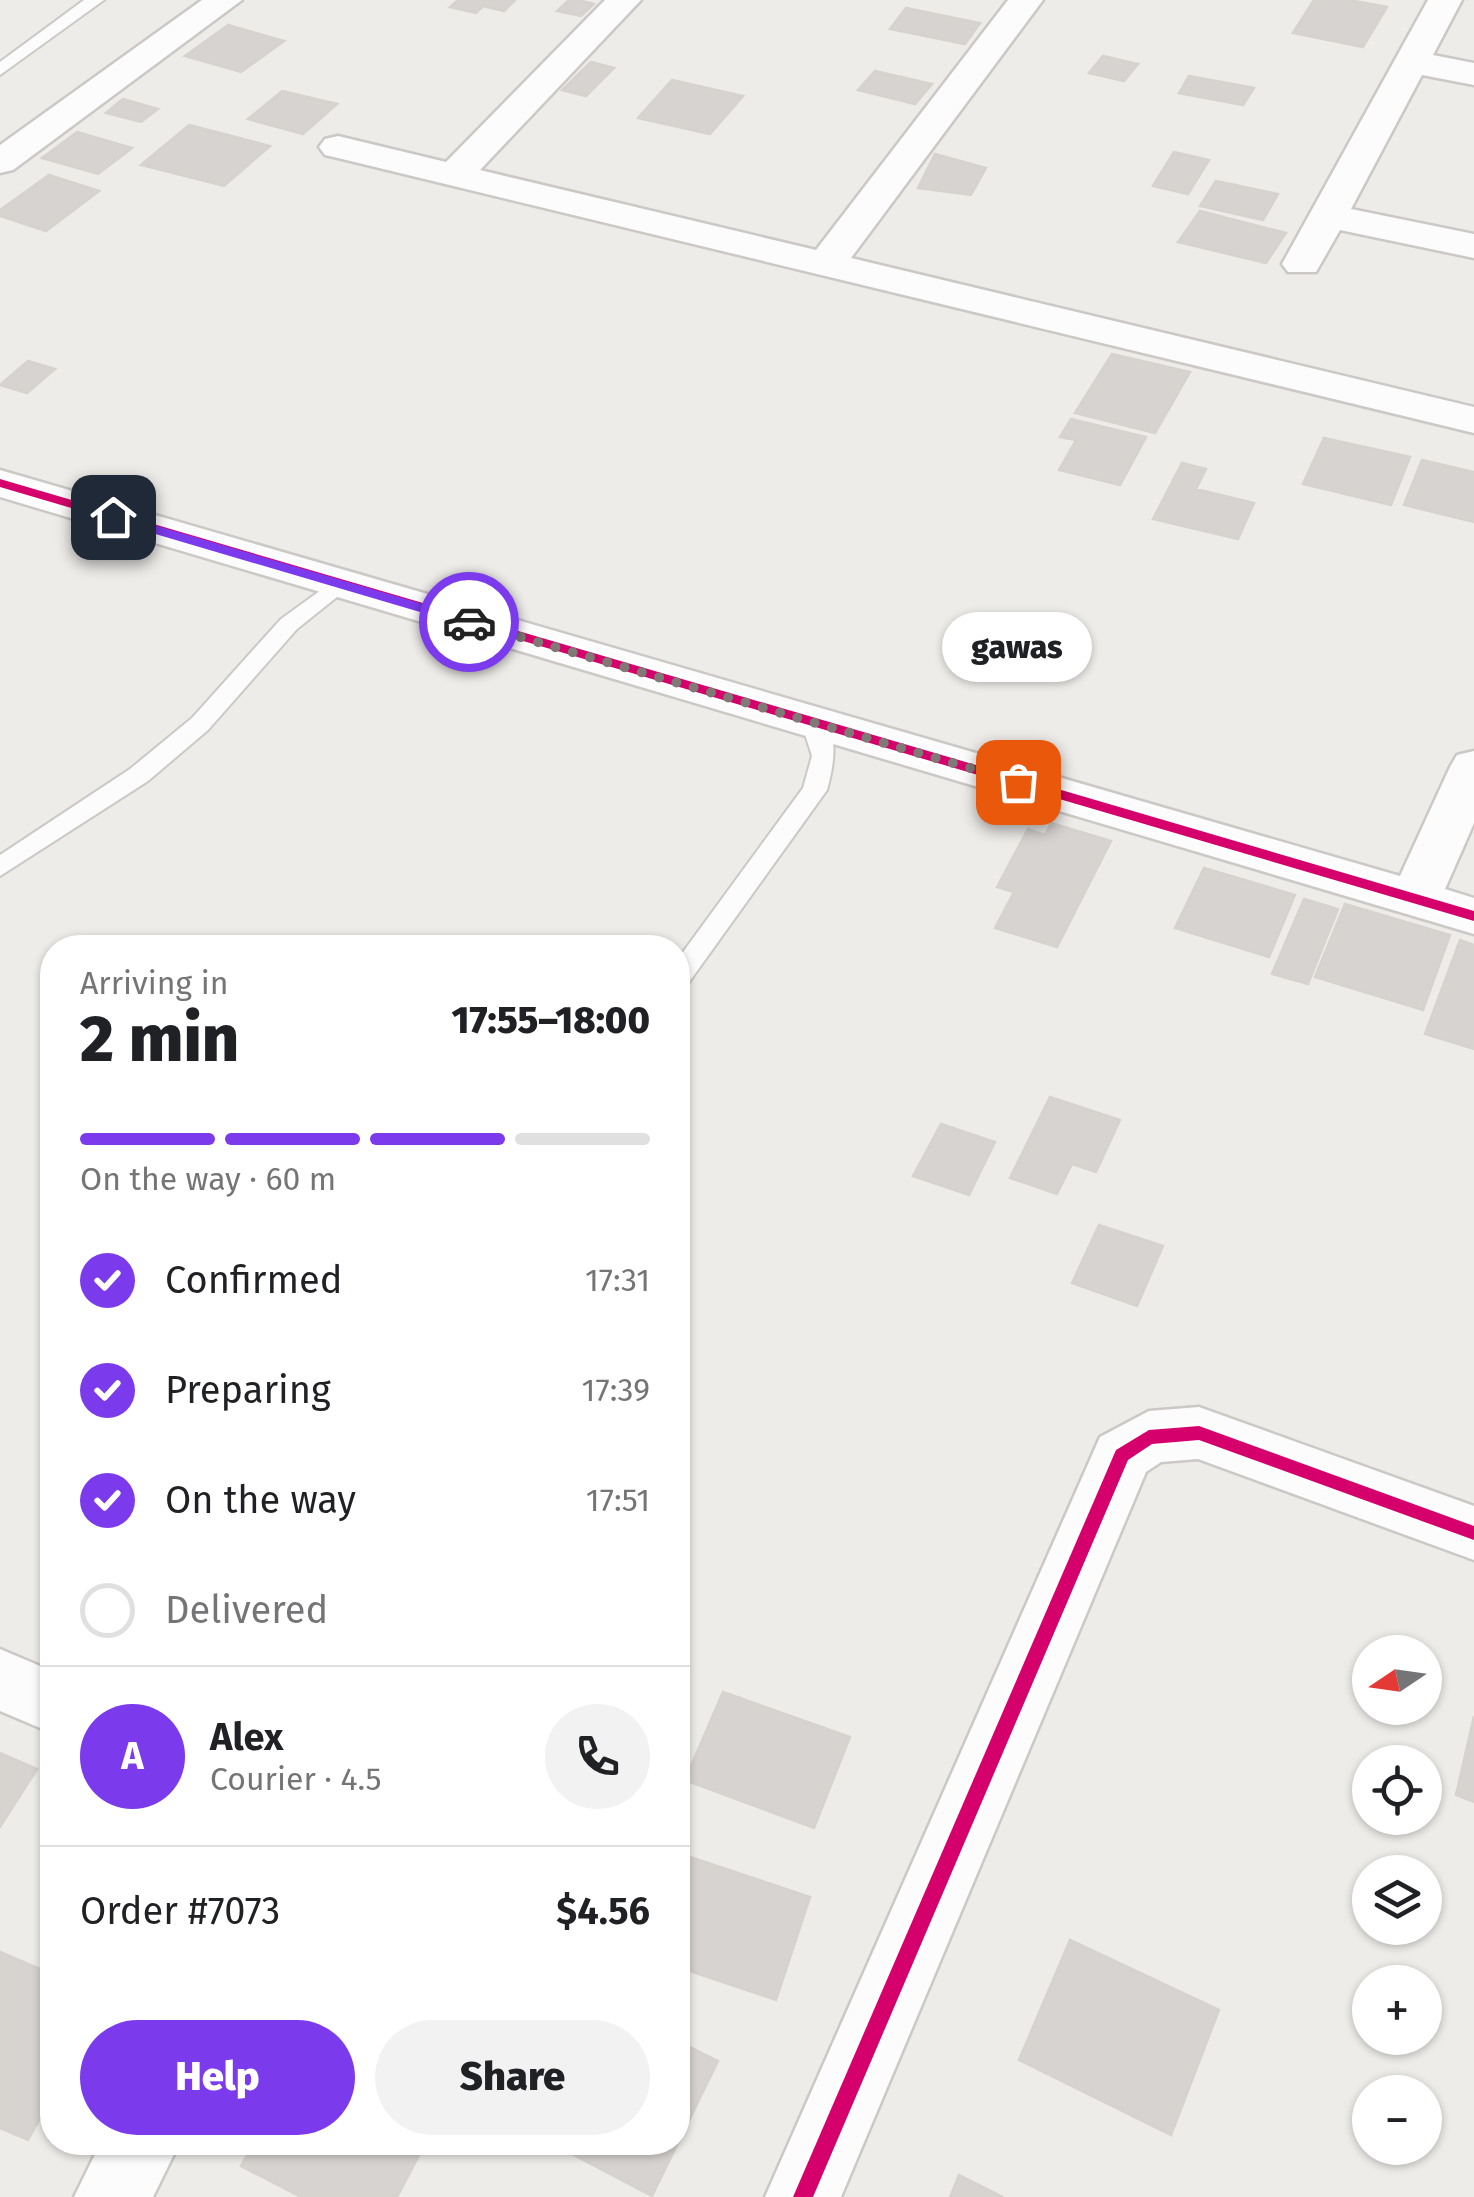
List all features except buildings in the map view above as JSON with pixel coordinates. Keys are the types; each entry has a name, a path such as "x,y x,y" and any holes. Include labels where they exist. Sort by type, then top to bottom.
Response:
{"street":[{"path":"0,162 225,0"},
{"path":"454,174 624,0"},
{"path":"826,264 1026,0"},
{"path":"1302,264 1444,0"},
{"path":"1412,62 1474,74"},
{"path":"338,147 1474,420"},
{"path":"1328,216 1474,246"},
{"path":"0,483 1474,916"},
{"path":"1416,898 1474,767"},
{"path":"803,2197 1122,1455 1165,1432 1199,1432 1474,1534"},
{"path":"0,1679 40,1697"},
{"path":"112,2197 136,2155"}],"lane":[{"path":"0,70 95,0"},
{"path":"0,867 139,774 200,724 290,624 339,584"},
{"path":"690,962 815,790 824,756 814,722"}],"cycle path":[{"path":"0,483 1474,916"},
{"path":"803,2197 1122,1455 1149,1437 1199,1433 1474,1533"}],"way so far":[{"path":"469,622 1018,782"}],"place":[{"name":"gawas","path":"1018,782"}],"route":[{"path":"113,517 469,622"}]}
